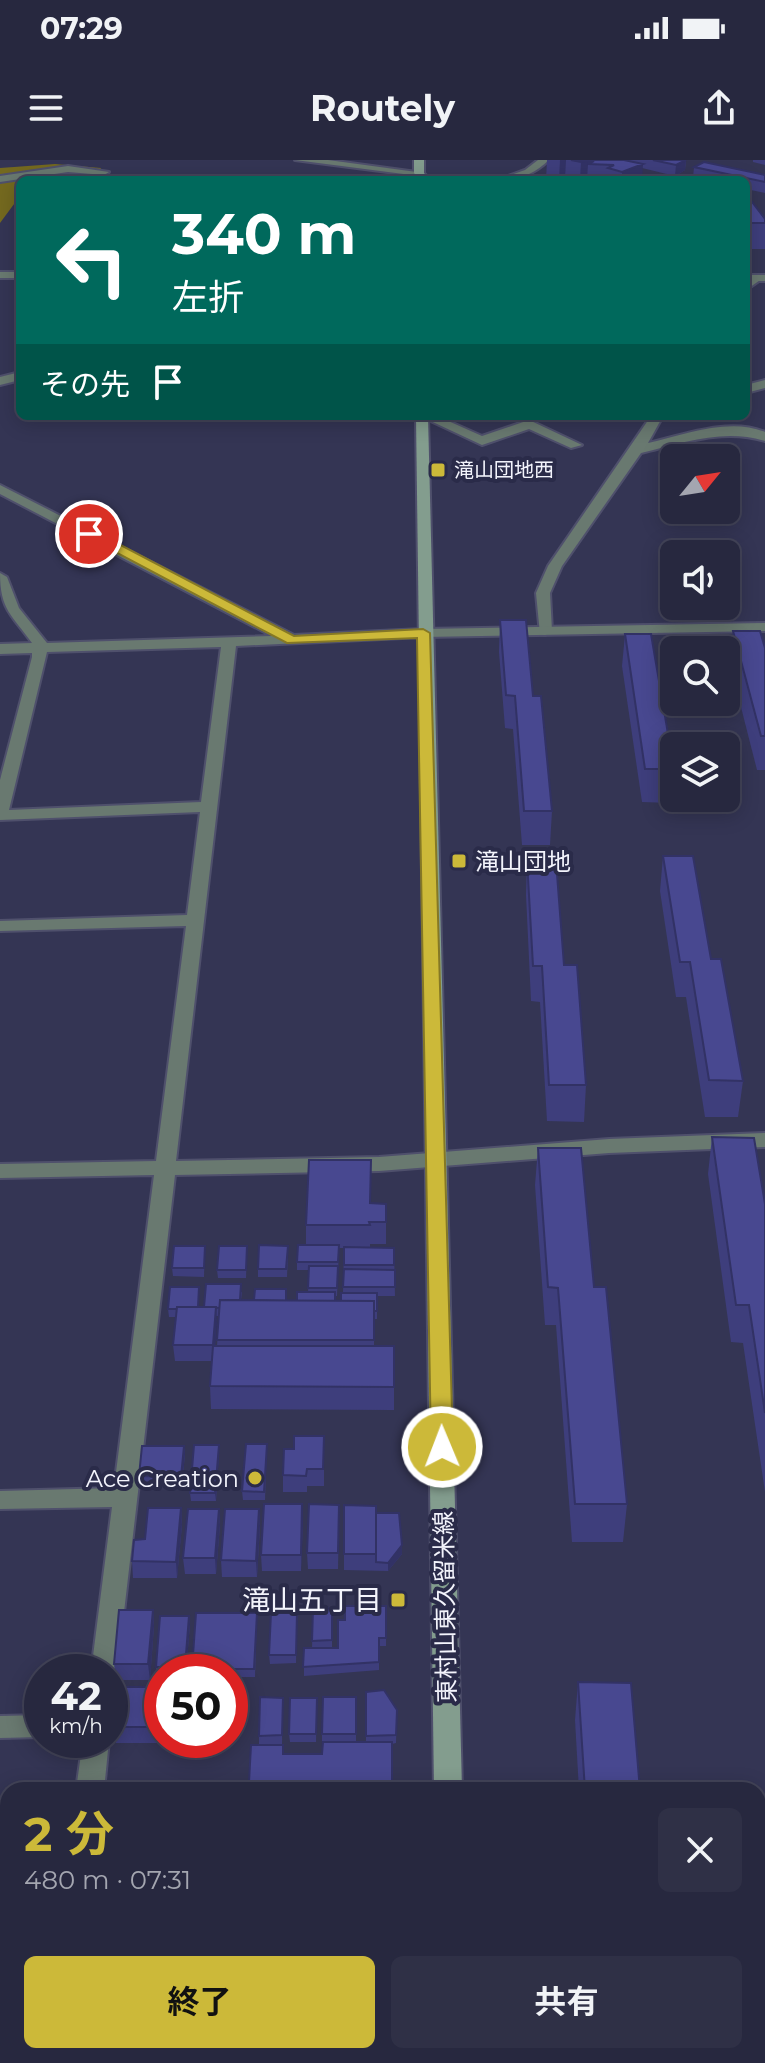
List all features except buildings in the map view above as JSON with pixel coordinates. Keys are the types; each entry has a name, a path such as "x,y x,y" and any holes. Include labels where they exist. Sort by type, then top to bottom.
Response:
{"main road":[{"name":"東村山東久留米線","path":"424,420 423,633 448,1782"}],"street":[{"path":"20,176 68,169 102,176 110,160"},
{"path":"300,160 415,176"},
{"path":"516,176 529,172 544,160"},
{"path":"433,420 482,441 529,424 576,445"},
{"path":"545,631 543,590 573,539 640,449 655,420"},
{"path":"640,449 735,430 763,434"},
{"path":"0,489 291,640"},
{"path":"0,577 12,609 39,647 40,657 0,814 209,807"},
{"path":"0,649 229,643 423,633 765,627"},
{"path":"106,1654 229,643"},
{"path":"0,926 196,920"},
{"path":"0,1171 434,1160 609,1146 765,1140"},
{"path":"0,1500 125,1497"},
{"path":"0,1727 24,1726"},
{"path":"91,1782 94,1758"}],"shaded area":[{"path":"55,164 101,168 98,176 16,176 16,201 0,223 0,168"}],"place":[{"name":"滝山団地西","path":"438,470"},
{"name":"滝山団地","path":"459,861"},
{"name":"Ace Creation","path":"255,1478"},
{"name":"滝山五丁目","path":"398,1600"}],"route":[{"path":"89,534 291,640 423,633 442,1447"}]}
